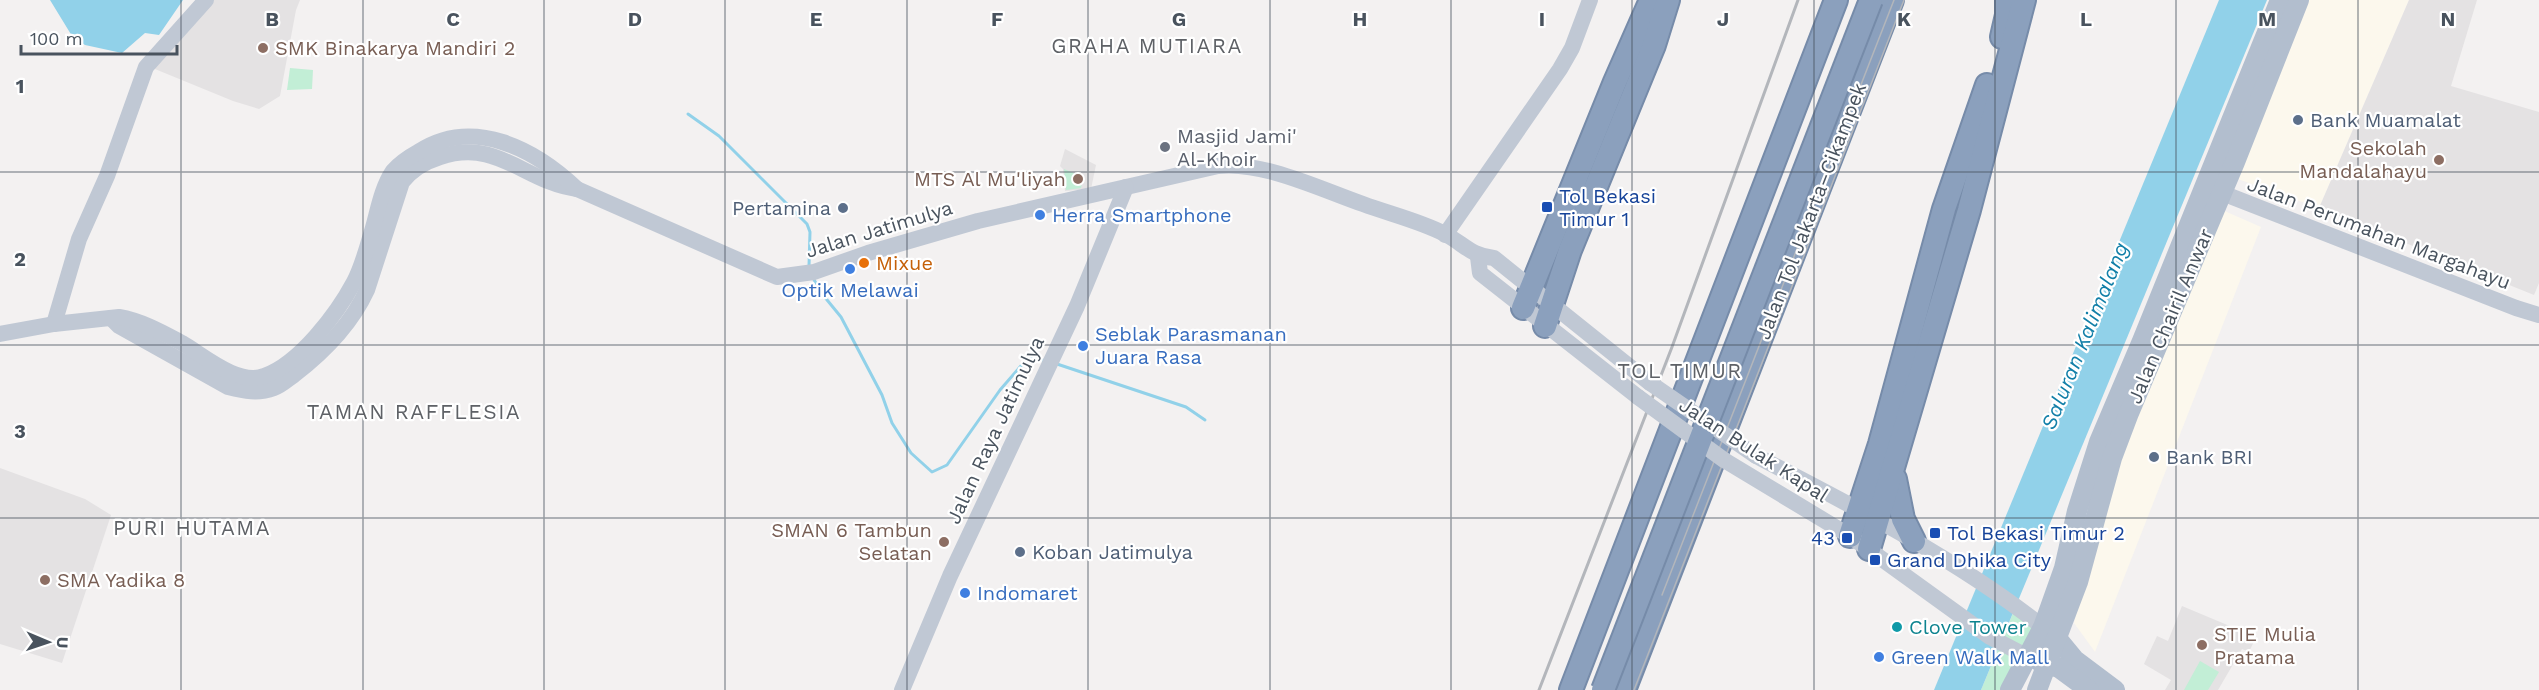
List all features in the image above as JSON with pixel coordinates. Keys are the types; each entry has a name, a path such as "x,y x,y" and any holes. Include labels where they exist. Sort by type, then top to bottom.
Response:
{"highway":[{"path":"1549,315 1561,246 1615,82 1651,0"},
{"path":"1523,308 1532,287 1561,246 1654,45 1668,0"},
{"path":"1571,690 1836,0"},
{"path":"1587,690 1855,0"},
{"path":"1603,690 1871,0"},
{"name":"Jalan Tol Jakarta–Cikampek","path":"1624,690 1772,314 1892,0"},
{"path":"1772,314 1781,299 1906,0"},
{"path":"1850,536 1880,444 1944,209 2001,44 2007,15 2007,0"},
{"path":"1869,549 1894,471 1969,210 2024,0"},
{"path":"1894,471 1901,512 1914,541"}],"main road":[{"path":"54,324 79,239 107,176 146,67 206,0"},
{"path":"1446,235 1560,69 1572,48 1590,0"},
{"name":"Jalan Chairil Anwar","path":"2042,626 2083,567 2112,458 2214,190 2280,0"},
{"name":"Jalan Chairil Anwar","path":"2214,190 2299,0"},
{"name":"Jalan Jatimulya","path":"0,333 54,324 111,318 130,319 154,329 216,365 244,377 265,376 294,358 335,312 355,280 389,178 402,162 428,146 452,138 474,135 488,137 541,161 564,176 577,189 777,277 807,274 868,253 978,221 1233,164 1281,176 1446,235"},
{"name":"Jalan Raya Jatimulya","path":"902,690 950,576 1077,306 1126,187"},
{"name":"Jalan Perumahan Margahayu","path":"2214,190 2539,315"},
{"name":"Jalan Bulak Kapal","path":"1446,235 1478,257 1494,258 1532,287 1549,315 1638,397 1724,460 1850,536 1956,614 2021,654"},
{"name":"Jalan Bulak Kapal","path":"1478,257 1480,273 1523,308 1549,315 1756,456 1879,520 1974,579 2042,626"},
{"path":"2010,690 2021,654 2042,626"},
{"path":"2037,690 2048,663 2042,626"},
{"path":"2042,626 2075,660 2115,690"},
{"path":"2021,654 2048,663 2089,690"}],"shaded area":[{"path":"212,0 300,0 296,10 280,96 259,109 233,101 150,67"},
{"path":"2308,0 2409,0 2319,208 2235,178"},
{"name":"Sekolah Mandalahayu","path":"2409,0 2477,0 2451,86 2539,112 2539,283 2534,295 2319,208"},
{"name":"MTS Al Mu'liyah","path":"1065,149 1096,165 1091,189 1065,191 1063,169 1060,166"},
{"path":"2220,209 2261,227 2095,652 2074,623 2110,483"},
{"name":"SMA Yadika 8","path":"0,468 85,499 111,515 62,663 0,644"},
{"name":"STIE Mulia Pratama","path":"2182,606 2256,637 2249,652 2242,649 2218,690 2165,690 2171,680 2144,664 2157,636 2168,641"}],"green space":[{"path":"290,68 313,70 312,89 287,90"},
{"path":"1064,169 1083,177 1081,188 1066,190"},
{"path":"2016,606 2043,627 2010,690 1981,690"},
{"path":"2200,661 2219,672 2208,690 2184,690"}],"water":[{"path":"50,0 183,0 159,35 145,33 122,53 85,45 72,36"},
{"name":"Saluran Kalimalang","path":"2219,0 2267,0 1981,690 1934,690"}],"waterway":[{"path":"688,114 719,136 807,224 810,232 809,266"},
{"path":"813,278 841,317 882,395 892,423 911,453 932,472 947,465 1000,390 1026,360 1033,357 1045,361"},
{"path":"1057,364 1186,407 1205,420"}],"tram line":[{"path":"1662,595 1894,0"},
{"path":"1634,690 1904,0"}],"railway":[{"path":"1539,690 1672,347 1798,0"}],"place":[{"name":"SMK Binakarya Mandiri 2","path":"263,48"},
{"name":"Bank Muamalat","path":"2298,120"},
{"name":"Masjid Jami' Al-Khoir","path":"1165,147"},
{"name":"Sekolah Mandalahayu","path":"2439,160"},
{"name":"MTS Al Mu'liyah","path":"1078,179"},
{"name":"Tol Bekasi Timur 1","path":"1547,207"},
{"name":"Pertamina","path":"843,208"},
{"name":"Herra Smartphone","path":"1040,215"},
{"name":"Mixue","path":"864,263"},
{"name":"Optik Melawai","path":"850,269"},
{"name":"Seblak Parasmanan Juara Rasa","path":"1083,346"},
{"name":"Bank BRI","path":"2154,457"},
{"name":"Tol Bekasi Timur 2","path":"1935,533"},
{"name":"43","path":"1847,538"},
{"name":"SMAN 6 Tambun Selatan","path":"944,542"},
{"name":"Koban Jatimulya","path":"1020,552"},
{"name":"Grand Dhika City","path":"1875,560"},
{"name":"SMA Yadika 8","path":"45,580"},
{"name":"Indomaret","path":"965,593"},
{"name":"Clove Tower","path":"1897,627"},
{"name":"STIE Mulia Pratama","path":"2202,645"},
{"name":"Green Walk Mall","path":"1879,657"}],"district":[{"name":"GRAHA MUTIARA","path":"1147,46"},
{"name":"TOL TIMUR","path":"1680,371"},
{"name":"TAMAN RAFFLESIA","path":"414,412"},
{"name":"PURI HUTAMA","path":"192,528"}]}
